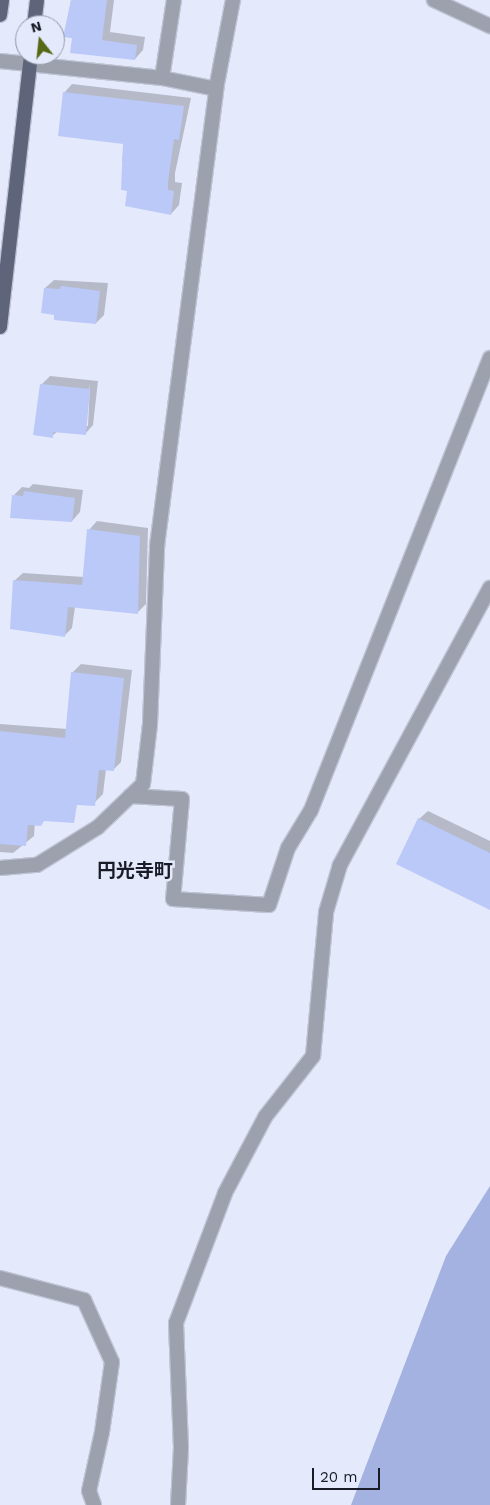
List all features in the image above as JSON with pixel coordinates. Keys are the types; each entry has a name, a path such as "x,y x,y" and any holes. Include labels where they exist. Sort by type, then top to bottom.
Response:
{"main road":[{"path":"0,15 2,0"},
{"path":"35,15 37,0"},
{"path":"0,327 29,65"}],"street":[{"path":"162,78 174,0"},
{"path":"0,868 37,865 98,827 143,784 149,732 157,546 216,88 233,0"},
{"path":"434,0 490,26"},
{"path":"0,61 15,60"},
{"path":"65,65 162,78 216,88"},
{"path":"130,796 182,799 173,899 269,905 288,848 311,810 490,358"},
{"path":"178,1505 181,1448 176,1323 225,1193 265,1117 313,1056 326,912 340,865 490,588"},
{"path":"0,1278 84,1300 112,1362 102,1432 88,1492 94,1505"}],"shaded area":[{"path":"490,1186 490,1505 351,1505 446,1256"}],"building":[{"path":"71,0 107,0 102,40 137,45 135,60 70,53 72,38 65,37 65,28"},
{"path":"63,92 184,106 179,140 174,139 168,182 168,190 174,191 171,215 125,206 127,191 121,190 123,144 58,136"},
{"path":"61,286 100,291 96,324 54,320 54,315 41,313 44,288 60,289"},
{"path":"40,384 90,389 86,435 53,432 53,438 33,435"},
{"path":"24,491 75,498 72,522 10,518 12,495 23,496"},
{"path":"87,529 140,536 138,614 68,607 65,637 10,629 13,580 82,585"},
{"path":"71,672 124,678 114,771 99,770 95,806 77,805 74,823 44,821 41,826 28,825 26,846 0,844 0,731 65,738"},
{"path":"418,818 490,853 490,910 396,864"}],"district":[{"name":"円光寺町","path":"135,871"}]}
